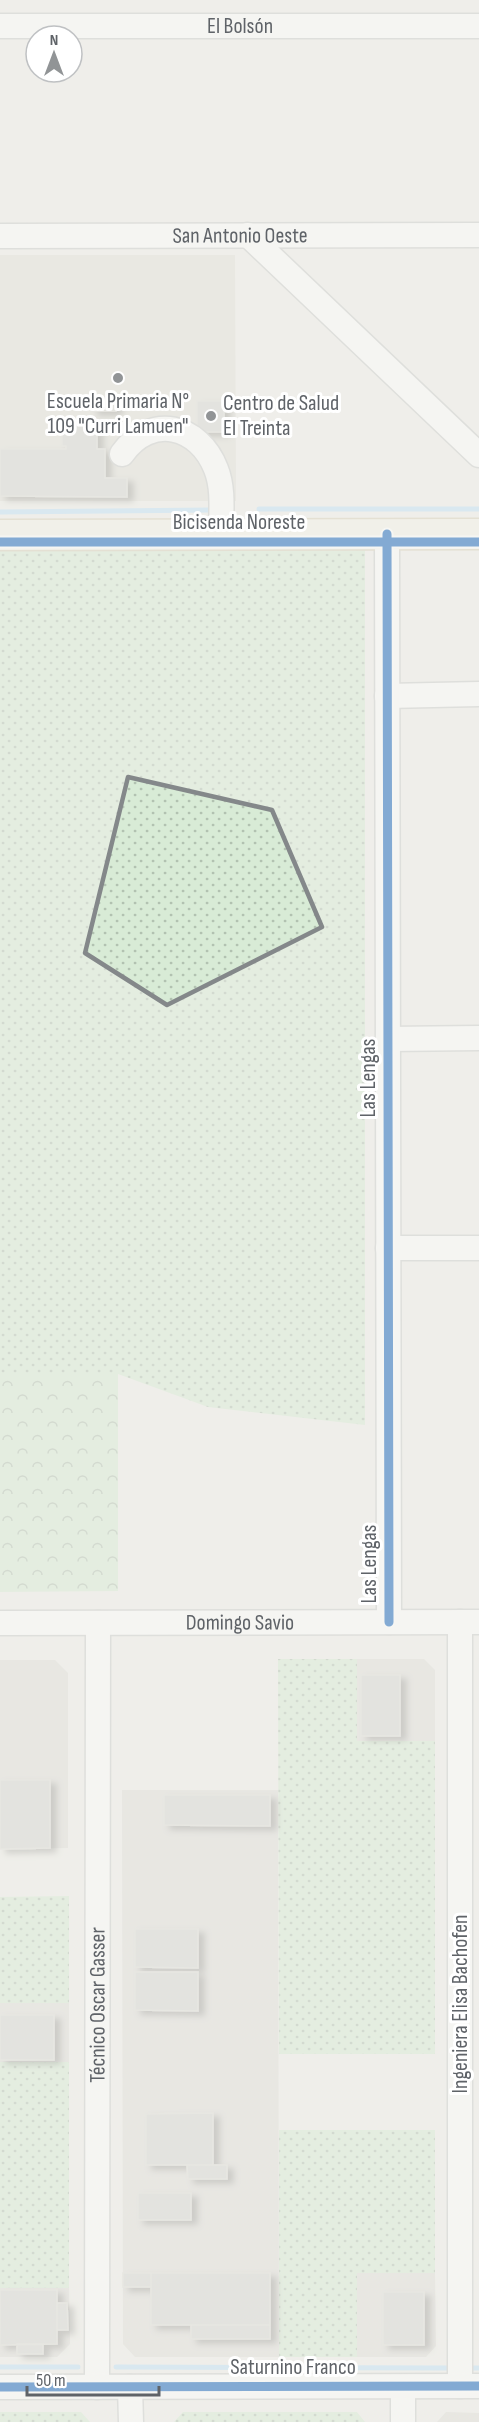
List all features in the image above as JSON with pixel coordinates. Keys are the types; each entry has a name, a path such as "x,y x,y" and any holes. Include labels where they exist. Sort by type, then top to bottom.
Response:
{"main road":[{"path":"0,535 479,534"}],"street":[{"name":"El Bolsón","path":"0,26 479,26"},
{"name":"San Antonio Oeste","path":"0,236 479,235"},
{"path":"248,236 479,455"},
{"path":"122,454 134,440 151,430 161,428 180,432 198,442 212,460 219,480 220,534"},
{"name":"Las Lengas","path":"387,534 388,1622"},
{"path":"387,696 479,694"},
{"path":"388,1039 479,1038"},
{"path":"388,1248 479,1248"},
{"name":"Domingo Savio","path":"0,1623 469,1622"},
{"name":"Ingeniera Elisa Bachofen","path":"469,1622 470,2386"},
{"name":"Técnico Oscar Gasser","path":"97,2387 98,1623"},
{"name":"Saturnino Franco","path":"0,2387 470,2386"},
{"path":"130,2387 131,2422"},
{"path":"403,2387 403,2422"}],"highlighted area":[{"path":"128,777 272,810 322,927 167,1005 85,953"}],"shaded area":[{"name":"Escuela Primaria N° 109 \"Curri Lamuen\"","path":"0,255 235,255 236,501 0,501"},
{"path":"357,1659 424,1659 435,1670 435,1741 357,1741"},
{"path":"0,1660 55,1660 68,1673 68,1848 0,1849"},
{"path":"122,1790 278,1790 279,2357 135,2357 123,2344"},
{"path":"0,2003 69,2003 69,2062 0,2062"},
{"path":"357,2273 435,2273 436,2346 426,2357 357,2357"},
{"path":"0,2288 69,2288 70,2344 57,2357 0,2357"},
{"path":"446,2412 479,2413 479,2422 437,2422"}],"green space":[{"path":"0,546 365,546 365,1425 208,1407 118,1374 0,1374"},
{"path":"0,1374 118,1374 118,1591 0,1592"},
{"path":"278,1659 357,1659 357,1741 435,1741 435,2054 279,2054"},
{"path":"69,1896 69,2003 0,2003 0,1897"},
{"path":"0,2062 69,2062 69,2288 0,2288"},
{"path":"279,2130 435,2130 435,2273 357,2273 357,2357 279,2357"},
{"path":"0,2412 81,2412 90,2422 0,2422"},
{"path":"183,2412 357,2412 365,2422 174,2422"}],"building":[{"path":"116,396 116,411 92,411 92,397"},
{"name":"Centro de Salud El Treinta","path":"197,401 224,401 224,432 197,432"},
{"path":"62,422 97,422 97,449 105,449 105,478 127,478 127,497 0,496 0,449 66,449 66,446 62,446"},
{"path":"361,1675 400,1675 400,1736 361,1736"},
{"path":"0,1780 50,1780 50,1848 0,1849"},
{"path":"164,1795 270,1795 270,1826 164,1825"},
{"path":"135,1929 198,1929 198,1968 135,1967"},
{"path":"135,1972 198,1972 198,2011 135,2010"},
{"path":"0,2015 54,2015 54,2060 0,2060"},
{"path":"213,2113 213,2165 146,2165 146,2114"},
{"path":"187,2165 227,2165 227,2179 188,2179"},
{"path":"138,2193 191,2193 191,2220 138,2220"},
{"path":"123,2273 151,2273 151,2287 123,2287"},
{"path":"151,2273 270,2273 270,2325 151,2325"},
{"path":"0,2290 57,2290 57,2344 0,2345"},
{"path":"383,2292 424,2292 424,2345 383,2345"},
{"path":"57,2303 67,2303 68,2330 57,2330"},
{"path":"191,2325 270,2325 270,2339 191,2339"},
{"path":"17,2344 43,2344 43,2354 17,2354"}],"waterway":[{"path":"259,509 479,509"},
{"path":"0,512 211,510"},
{"path":"0,2367 78,2367"},
{"path":"116,2367 447,2368"},
{"path":"472,2368 479,2368"}],"cycle path":[{"path":"387,534 389,1622"},
{"name":"Bicisenda Noreste","path":"0,542 479,542"},
{"path":"0,2387 479,2386"}],"place":[{"name":"Escuela Primaria N° 109 \"Curri Lamuen\"","path":"118,378"},
{"name":"Centro de Salud El Treinta","path":"211,416"}]}
